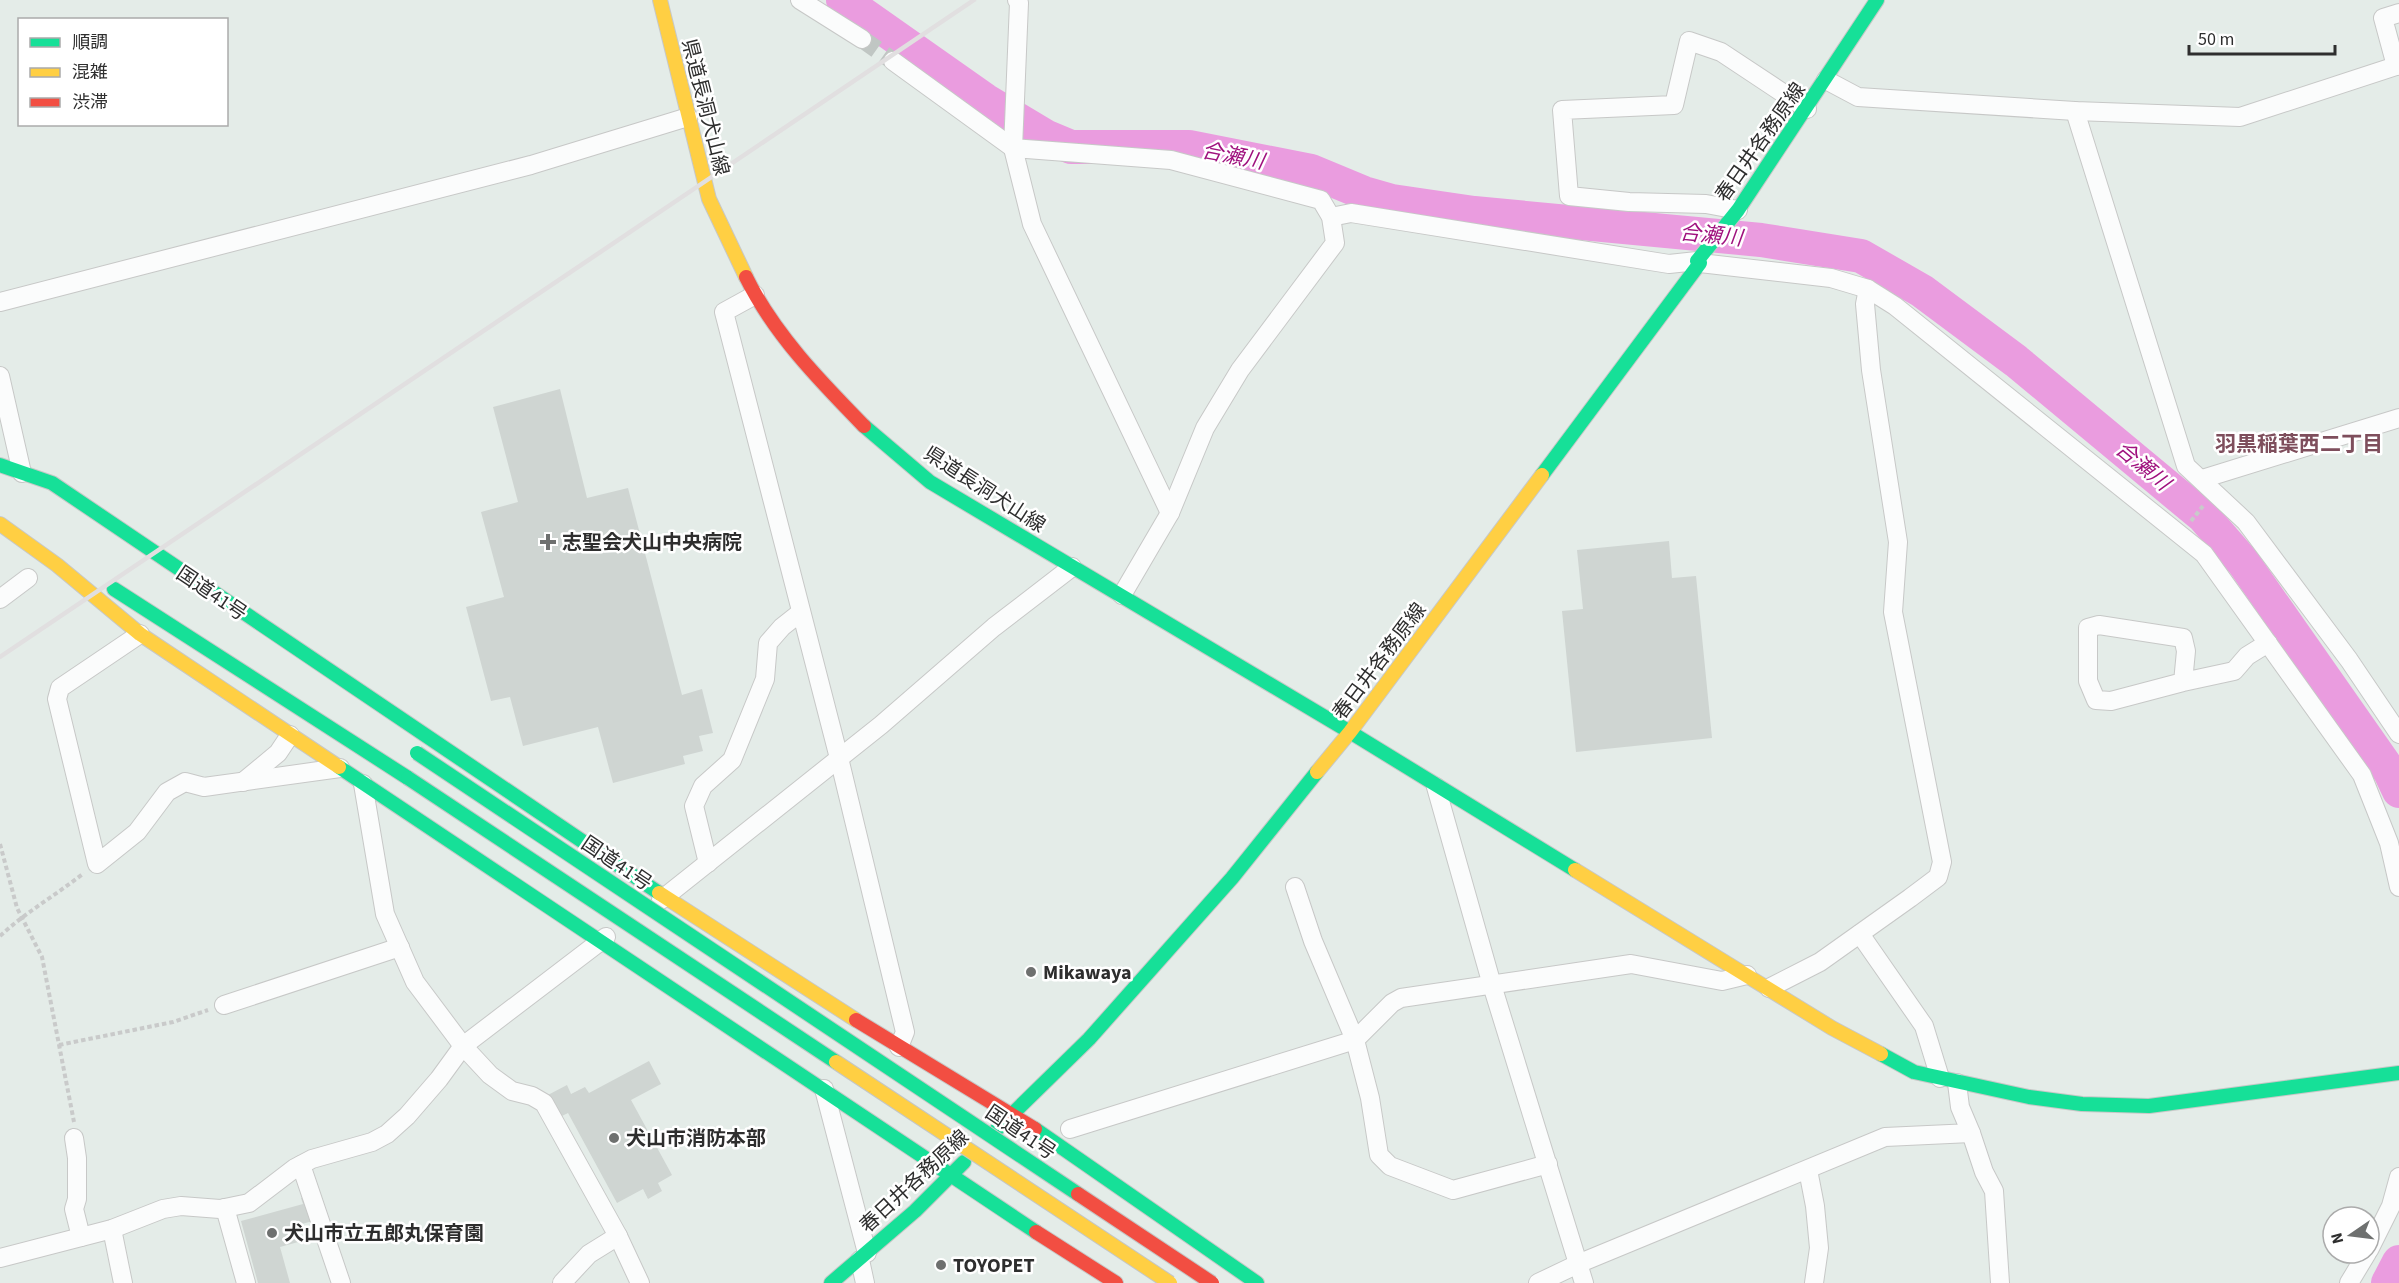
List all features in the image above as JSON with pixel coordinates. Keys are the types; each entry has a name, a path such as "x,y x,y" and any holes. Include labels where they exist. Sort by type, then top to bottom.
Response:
{"main road":[{"name":"県道長洞犬山線","path":"660,0 709,198 755,295 806,366 870,432 930,482 1350,732 1436,787 1832,1028 1914,1072 2029,1097 2082,1104 2150,1106 2399,1072"},
{"name":"春日井各務原線","path":"831,1283 915,1211 1089,1039 1224,887 1350,732 1738,210 1877,0"},
{"path":"0,465 11,477 52,483 665,897 899,1047 1013,1114 1257,1283"},
{"path":"0,516 408,778 1170,1283"},
{"path":"0,524 57,565 140,634 824,1089 950,1176 1116,1283"},
{"name":"国道41号","path":"412,750 1212,1283"}],"street":[{"path":"800,0 862,39"},
{"path":"1020,1 1013,148 1032,224 1170,513"},
{"path":"1826,80 1858,97 2075,111 2240,117 2398,65 2383,18 2399,13"},
{"path":"1738,210 1706,204 1629,202 1569,196 1562,110 1674,105 1689,41 1721,52 1807,109"},
{"path":"892,62 1013,148 1171,160 1321,200 1331,217 1335,243 1234,380 1205,429 1170,513 1122,595"},
{"path":"2075,111 2186,466 2246,522 2349,660 2399,734"},
{"path":"0,302 531,165 688,117"},
{"path":"1331,217 1351,213 1669,264 1698,262 1831,278 1868,289 1904,314 2204,554 2362,775 2390,843 2399,888"},
{"path":"1768,988 1820,962 1860,934 1938,877 1942,862 1893,612 1898,542 1871,370 1865,304 1868,289"},
{"path":"755,295 724,312 839,758 905,1032 899,1047"},
{"path":"0,376 11,477"},
{"path":"2209,486 2399,417"},
{"path":"0,1258 112,1229 181,1206 225,1208 249,1203 312,1159 372,1142 387,1134 440,1079 464,1046 600,941 665,897 881,725 994,627 1072,567"},
{"path":"0,600 28,578"},
{"path":"708,863 694,806 703,786 732,760 765,679 768,643 782,627 801,612"},
{"path":"2183,682 2186,651 2183,638 2099,625 2088,628 2088,681 2096,700 2111,701 2183,682 2234,672 2247,656 2268,644"},
{"path":"140,634 60,688 57,699 97,864 137,832 167,792 185,783 204,787 340,768"},
{"path":"242,783 278,753 290,735"},
{"path":"363,784 385,914 415,982 464,1046 500,1083 512,1091 532,1096 544,1103 618,1236 640,1283"},
{"path":"1436,787 1492,985 1580,1263 1584,1283"},
{"path":"1295,887 1313,941 1355,1040 1370,1098 1379,1155 1390,1166 1453,1190 1548,1164"},
{"path":"1860,934 1924,1026 1971,1133 1984,1172 1994,1191 2000,1283"},
{"path":"224,1005 400,947"},
{"path":"1070,1129 1355,1040 1392,1003 1401,998 1631,964 1722,981 1748,975"},
{"path":"824,1089 863,1256 865,1283"},
{"path":"1538,1283 1580,1263 1885,1137 1971,1133"},
{"path":"74,1138 77,1158 77,1199 74,1209 81,1237"},
{"path":"301,1165 341,1283"},
{"path":"1808,1170 1815,1206 1819,1248 1814,1283"},
{"path":"2381,1226 2391,1206 2399,1177"},
{"path":"225,1208 246,1283"},
{"path":"112,1229 123,1283"},
{"path":"562,1283 589,1254 618,1236"},
{"path":"2349,1283 2360,1265"}],"path":[{"path":"2187,525 2209,486"},
{"path":"0,844 21,916 42,957 76,1129 74,1138"},
{"path":"0,936 21,916 58,894 97,864"},
{"path":"60,1045 173,1022 224,1005"}],"building":[{"path":"560,389 587,498 628,488 682,695 702,689 713,733 699,736 703,751 683,756 685,764 613,783 598,727 523,746 510,697 491,701 466,607 504,597 481,512 518,502 493,407"},
{"path":"1669,541 1672,578 1696,576 1712,738 1576,752 1562,611 1583,609 1577,550"},
{"path":"649,1061 661,1084 631,1100 672,1175 658,1183 662,1191 648,1199 643,1189 617,1203 568,1113 558,1118 546,1096 567,1085 571,1094 585,1087 589,1093"},
{"name":"犬山市立五郎丸保育園","path":"306,1197 313,1221 298,1225 302,1241 280,1247 290,1283 258,1283 241,1221 303,1204 301,1198"}],"waterway":[{"name":"合瀬川","path":"843,0 985,100 1047,137 1071,147 1189,147 1311,171 1364,193 1392,201 1474,213 1761,240 1861,256 1922,291 2016,361 2204,517 2243,562 2390,772 2399,791"},
{"name":"合瀬川","path":"2388,1283 2399,1262"}],"tunnel":[{"path":"862,39 893,61"}],"railway":[{"path":"0,657 974,0"}],"traffic: fast":[{"path":"1542,475 1700,263 1697,261 1738,210 1877,0"},
{"path":"864,426 930,482 1350,732 1575,870"},
{"path":"0,465 52,483 659,893"},
{"path":"114,589 408,778"},
{"path":"417,753 1078,1194"},
{"path":"339,767 1036,1232"},
{"path":"997,1129 1089,1039 1232,878 1317,772"},
{"path":"408,778 836,1062"},
{"path":"1881,1054 1914,1072 2029,1097 2082,1104 2149,1106 2399,1073"},
{"path":"1035,1129 1257,1283"},
{"path":"831,1283 915,1211 964,1162"}],"traffic: slow":[{"path":"660,0 709,199 746,277"},
{"path":"1317,772 1350,732 1542,475"},
{"path":"0,524 57,565 140,634 339,767"},
{"path":"1575,870 1832,1028 1881,1054"},
{"path":"659,893 856,1020"},
{"path":"836,1062 1170,1283"}],"traffic: jam":[{"path":"746,277 770,318 799,356 864,426"},
{"path":"856,1020 1035,1129"},
{"path":"1078,1194 1212,1283"},
{"path":"1036,1232 1116,1283"}],"place":[{"name":"志聖会犬山中央病院","path":"548,542"},
{"name":"Mikawaya","path":"1031,972"},
{"name":"犬山市消防本部","path":"614,1138"},
{"name":"犬山市立五郎丸保育園","path":"272,1233"},
{"name":"TOYOPET","path":"941,1265"}],"district":[{"name":"羽黒稲葉西二丁目","path":"2299,444"}]}
